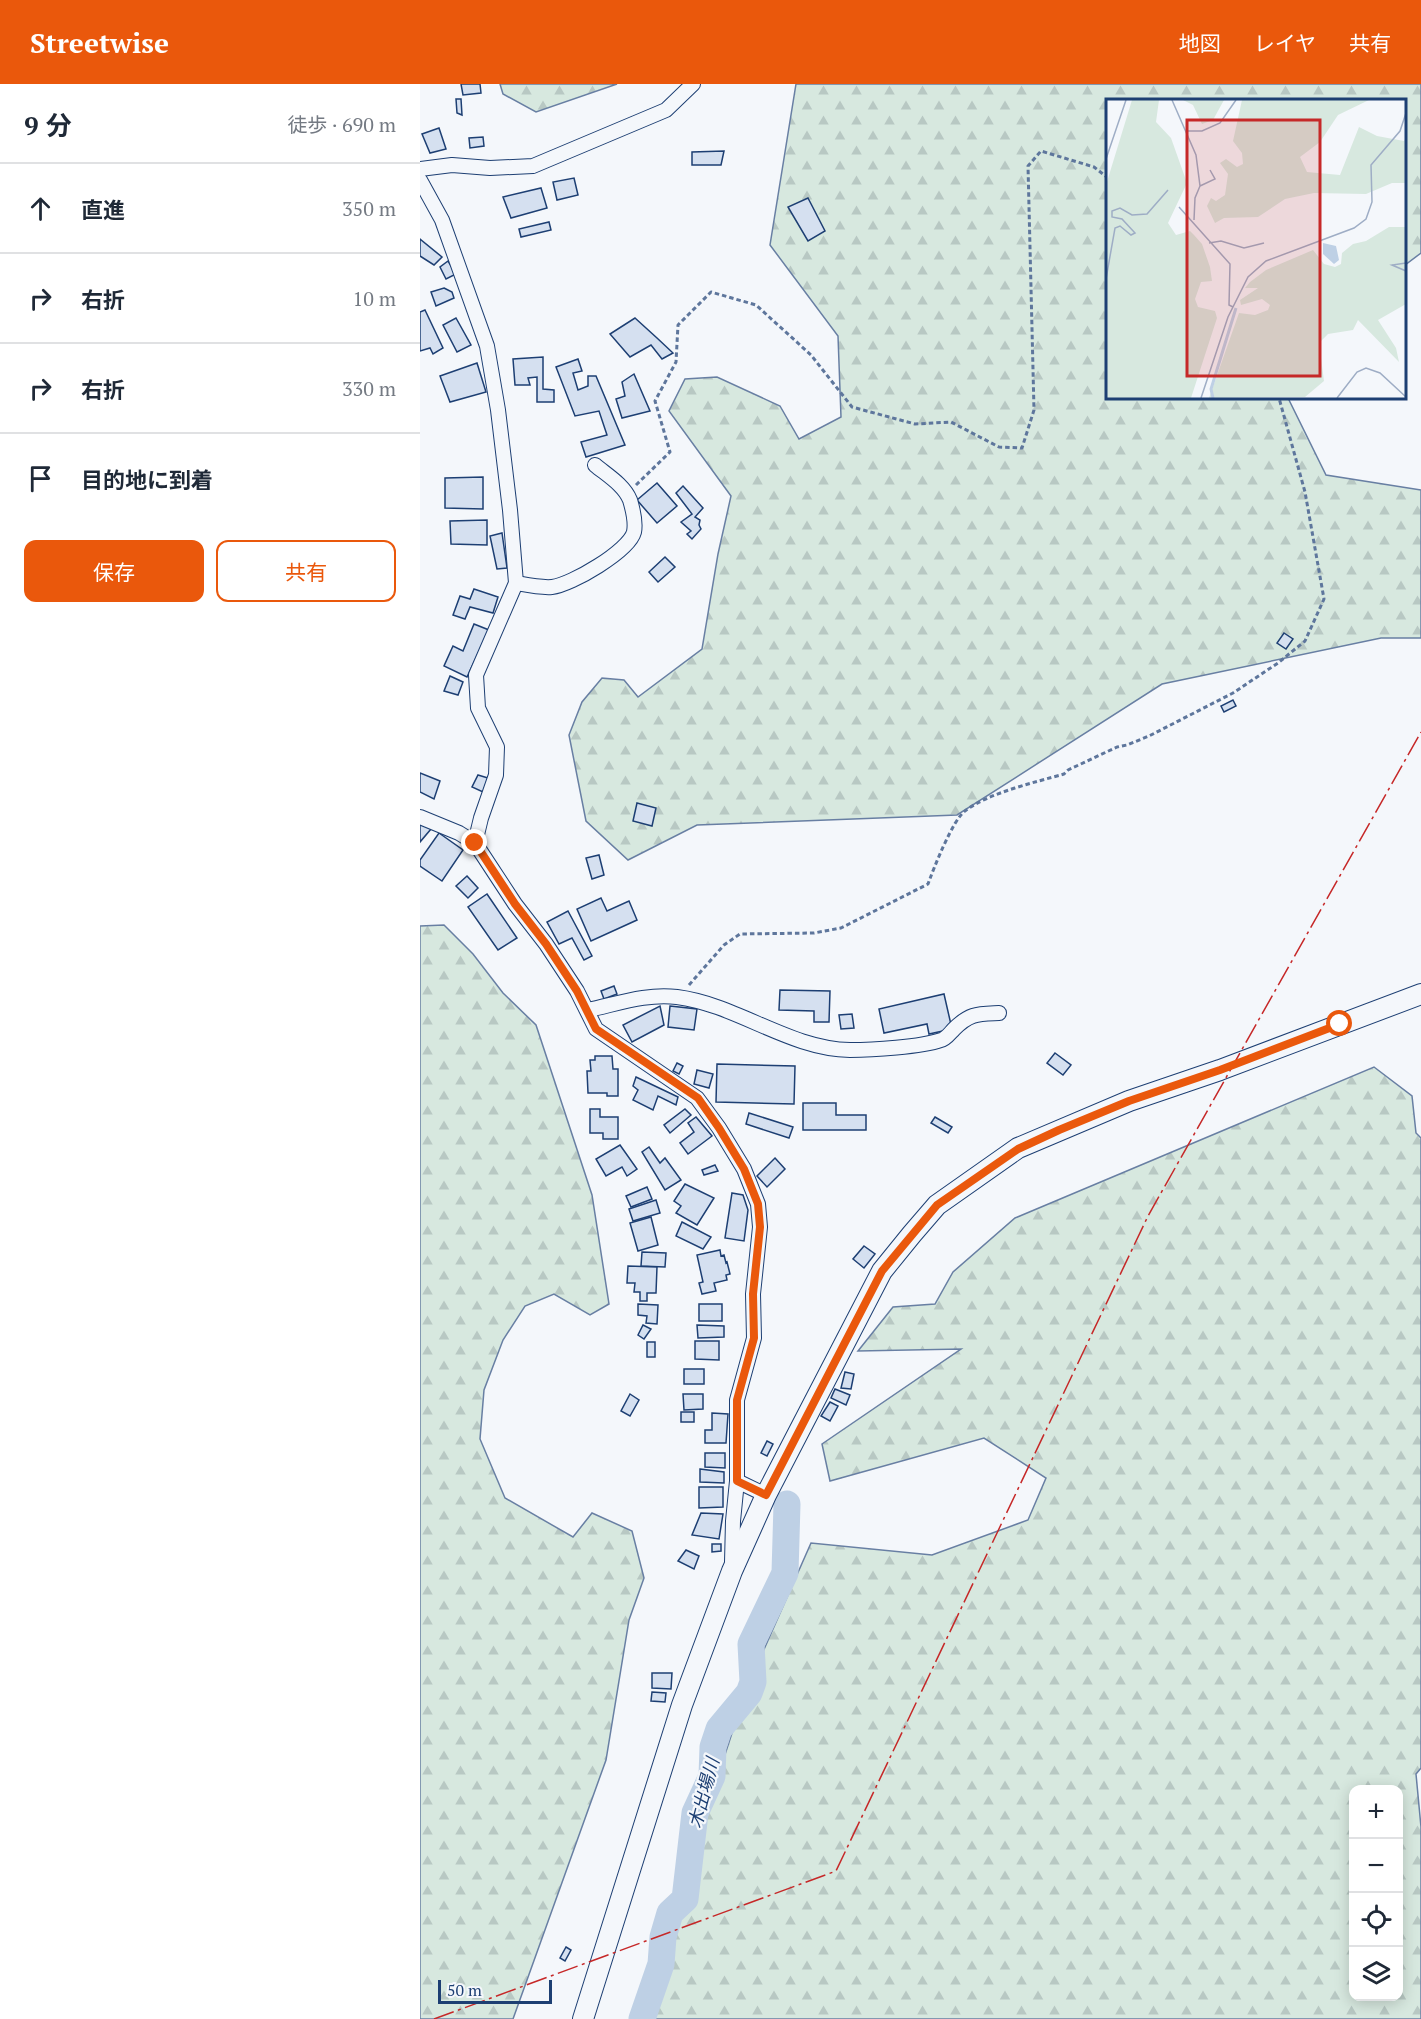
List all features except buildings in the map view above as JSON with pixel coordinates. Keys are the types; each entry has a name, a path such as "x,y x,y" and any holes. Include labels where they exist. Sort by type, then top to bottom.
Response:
{"street":[{"path":"420,169 452,165 490,168 533,166 666,110 693,84"},
{"path":"420,180 442,220 488,346 500,421 516,583 476,675 478,708 497,747 496,775 475,843"},
{"path":"516,583 553,587 597,568 625,546 633,534 634,517 626,494 595,465"},
{"path":"420,817 459,833 475,843 515,904 552,953 588,1010 596,1029 698,1098 744,1169 758,1204 760,1227 753,1294 754,1338 737,1400 737,1481 732,1571"},
{"path":"583,2019 682,1706 732,1571 766,1495 882,1271 937,1205 1018,1149 1129,1101 1220,1070 1421,994"},
{"path":"588,1010 652,996 677,997 710,1004 789,1037 824,1048 850,1050 882,1049 943,1040 963,1020 973,1014 999,1013"},
{"path":"737,1481 766,1495"}],"path":[{"path":"626,494 670,452 655,401 676,362 678,325 711,292 756,305 811,355 852,407 915,423 951,422 999,447 1022,448 1034,410 1028,166 1041,151 1094,167 1106,177"},
{"path":"677,997 724,945 740,934 814,933 841,928 928,884 936,860 963,811 998,794 1064,774 1117,747 1149,736 1233,693 1278,663 1305,641 1324,599 1305,492 1279,399"}],"green space":[{"path":"500,84 617,84 536,112 503,94"},
{"path":"796,84 1421,84 1421,253 1406,264 1406,99 1106,99 1106,399 1288,399 1326,475 1421,490 1421,638 1381,638 1162,684 957,815 697,825 628,860 586,821 569,735 582,702 602,678 624,680 638,697 702,649 718,554 731,496 669,411 685,379 717,377 780,406 799,439 841,417 838,336 770,245"},
{"path":"444,925 473,954 503,993 536,1025 592,1195 609,1304 590,1315 554,1294 525,1306 503,1340 484,1390 480,1439 505,1498 573,1537 592,1513 632,1531 644,1578 629,1620 606,1760 513,2019 420,2019 420,926"},
{"path":"1374,1067 1412,1096 1416,1133 1421,1138 1421,1768 1416,1774 1421,1827 1421,2019 639,2019 746,1690 811,1543 932,1555 1028,1520 1046,1478 984,1438 830,1481 822,1444 961,1349 858,1351 893,1307 935,1304 953,1272 1015,1218"}],"waterway":[{"name":"木出場川","path":"642,2019 661,1964 663,1937 670,1913 685,1899 695,1813 712,1776 713,1747 719,1729 749,1693 753,1682 751,1644 785,1573 787,1504"}],"power":[{"path":"434,2019 836,1871 1148,1216 1421,732"}],"route":[{"path":"475,843 577,991 596,1029 698,1098 744,1169 758,1204 760,1227 753,1294 754,1338 737,1400 737,1481 766,1495 882,1271 937,1205 1018,1149 1059,1130 1129,1101 1220,1070 1340,1024"}]}
